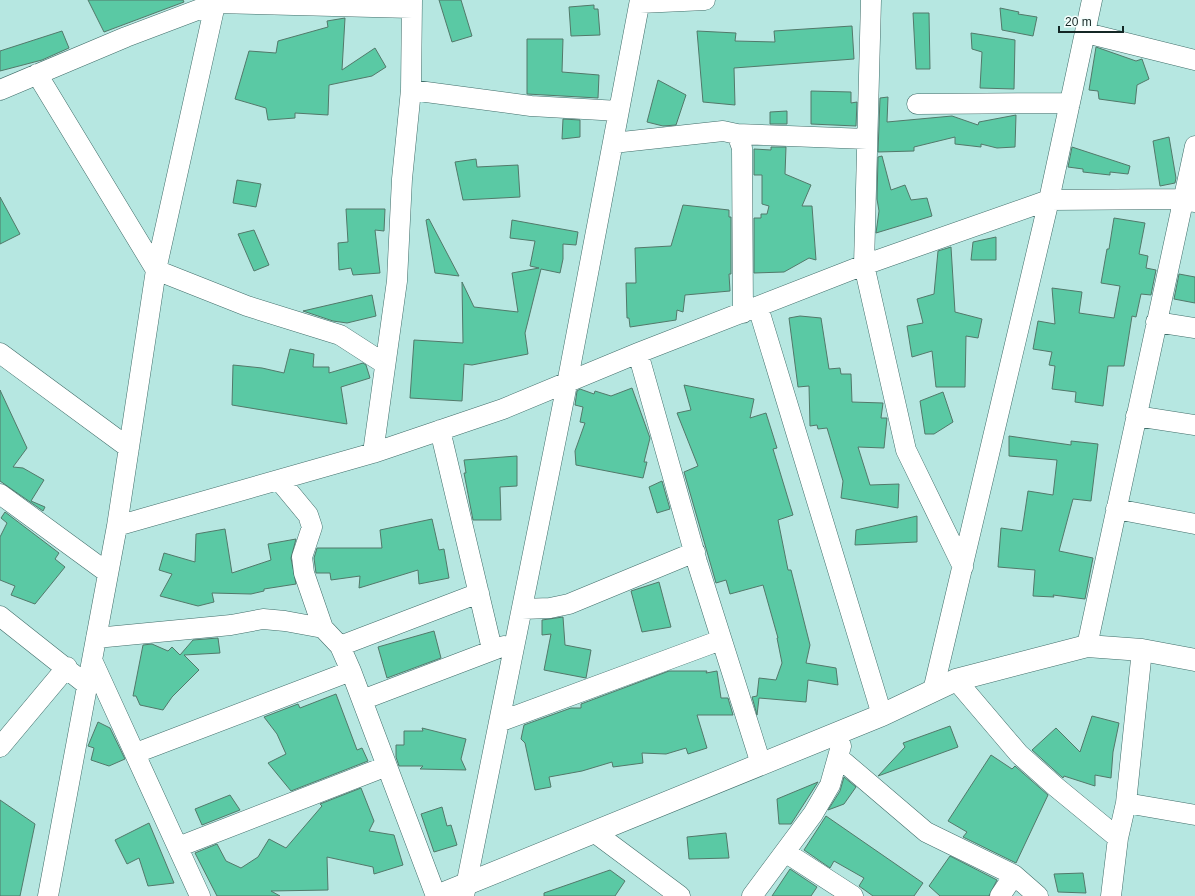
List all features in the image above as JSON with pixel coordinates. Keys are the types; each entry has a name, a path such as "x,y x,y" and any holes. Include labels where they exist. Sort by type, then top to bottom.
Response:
{"street":[{"path":"465,890 567,384 640,2 705,0"},
{"path":"871,0 864,265 906,450 963,567"},
{"path":"933,691 1049,200 1092,0"},
{"path":"48,896 117,526 156,270 216,2"},
{"path":"0,90 126,37 216,2 412,4 411,90 402,179 397,281 373,453"},
{"path":"1086,33 1195,60"},
{"path":"37,74 156,270 247,306 340,336 385,364"},
{"path":"411,90 531,106 619,111"},
{"path":"917,104 1070,103"},
{"path":"613,143 723,131 737,134 867,139"},
{"path":"737,134 742,148 750,310 882,714"},
{"path":"1087,646 1156,322 1189,201 1195,146"},
{"path":"117,526 373,453 503,409 567,384 638,353 864,265 1049,200 1189,201"},
{"path":"1156,322 1195,328"},
{"path":"0,353 129,448"},
{"path":"638,353 721,640 761,764"},
{"path":"1136,416 1195,425"},
{"path":"440,430 492,649"},
{"path":"279,480 308,516 312,527 302,557 304,573 323,628 340,646 351,671 436,896 465,890 594,832 882,714 956,680 1087,646 1142,650 1195,660"},
{"path":"0,494 108,573"},
{"path":"1116,509 1195,524"},
{"path":"522,609 550,608 569,604 695,552"},
{"path":"340,646 479,594"},
{"path":"0,616 67,667 87,685"},
{"path":"96,638 231,625 263,619 285,621 323,628"},
{"path":"499,722 721,640"},
{"path":"362,700 492,649 516,642"},
{"path":"1111,896 1118,838 1126,804 1142,650"},
{"path":"92,660 136,753 200,896"},
{"path":"0,747 67,667"},
{"path":"136,753 351,671"},
{"path":"956,680 1019,754 1056,788 1118,838"},
{"path":"752,896 785,852 830,785 846,729"},
{"path":"838,757 926,832 1014,875 1038,896"},
{"path":"178,847 387,766"},
{"path":"1126,804 1195,815"},
{"path":"594,832 680,896"},
{"path":"785,852 853,896"},
{"path":"1000,896 1014,875"}],"building":[{"path":"88,0 183,0 184,2 104,32"},
{"path":"439,0 461,0 472,36 452,42"},
{"path":"594,5 594,9 598,9 600,35 571,36 569,7"},
{"path":"1000,8 1019,12 1018,14 1037,17 1033,36 1002,30"},
{"path":"913,13 929,13 930,69 916,69"},
{"path":"345,18 342,70 375,48 386,67 372,76 329,85 328,115 295,113 295,118 268,120 266,108 235,99 249,51 276,53 278,41 328,27 327,21"},
{"path":"852,26 854,59 734,68 735,105 703,102 697,31 736,33 735,41 775,42 774,31"},
{"path":"62,31 69,48 42,60 0,71 0,51"},
{"path":"971,33 1015,40 1014,89 980,88 982,52 972,49"},
{"path":"527,39 563,39 562,72 599,75 598,98 527,94"},
{"path":"1096,47 1136,61 1142,59 1149,79 1137,85 1135,104 1099,99 1098,91 1089,90"},
{"path":"658,80 686,95 676,125 663,126 647,122"},
{"path":"811,91 851,92 851,103 857,102 856,126 811,124"},
{"path":"888,97 887,122 952,116 978,125 979,122 1016,115 1015,147 997,148 981,144 981,147 955,144 955,137 914,147 914,151 878,152 880,98"},
{"path":"787,111 787,124 770,124 770,112"},
{"path":"563,119 580,120 580,137 562,139"},
{"path":"1169,137 1176,178 1175,183 1160,186 1153,141"},
{"path":"771,147 786,147 785,174 811,185 802,206 812,206 816,260 809,258 784,272 754,273 754,218 761,218 761,214 767,214 769,206 762,204 762,175 754,175 754,149 771,150"},
{"path":"1072,147 1130,166 1128,174 1110,172 1110,175 1083,172 1083,169 1068,167"},
{"path":"882,156 891,190 905,185 911,200 927,198 932,216 876,233 879,211 877,199 878,157"},
{"path":"476,159 477,167 518,165 520,197 463,200 455,162"},
{"path":"237,180 261,184 256,207 233,203"},
{"path":"0,197 20,234 0,244"},
{"path":"683,205 729,210 729,217 731,217 731,274 729,274 730,291 685,295 683,312 677,310 676,320 630,327 629,318 627,318 626,283 636,283 635,248 671,246"},
{"path":"346,209 385,209 384,231 375,230 380,273 353,275 351,268 339,270 338,243 348,242"},
{"path":"1114,218 1145,223 1139,254 1148,256 1146,268 1156,270 1151,295 1141,294 1136,317 1132,316 1124,366 1108,366 1103,406 1075,402 1076,392 1052,389 1055,366 1049,365 1052,352 1033,349 1038,321 1055,324 1052,288 1082,292 1079,313 1114,318 1120,286 1101,283"},
{"path":"429,219 459,276 435,273 426,220"},
{"path":"512,220 578,232 576,245 563,244 563,259 560,273 541,269 525,333 528,354 472,365 464,364 462,401 410,398 414,340 463,343 462,282 474,307 518,312 512,273 539,268 530,266 535,241 510,238"},
{"path":"254,230 269,265 254,271 238,234"},
{"path":"996,237 996,260 971,260 973,242"},
{"path":"951,247 955,312 982,319 978,338 966,336 965,387 936,387 932,351 912,357 907,326 923,323 917,299 934,294 938,251"},
{"path":"1179,274 1195,277 1195,303 1174,299"},
{"path":"372,295 376,316 347,323 333,321 303,311"},
{"path":"800,316 821,318 829,369 840,368 841,374 851,374 852,402 883,403 881,418 887,418 884,448 858,447 870,485 899,484 898,508 841,498 843,481 827,428 818,429 817,425 810,426 809,386 798,387 789,318"},
{"path":"290,349 314,354 313,367 329,367 329,373 363,363 366,365 370,378 341,387 347,424 232,405 233,365 262,368 284,373"},
{"path":"684,385 754,399 750,418 766,413 777,448 773,449 793,515 778,520 788,570 791,570 810,645 806,663 836,668 838,685 808,680 806,702 759,698 757,715 752,697 757,696 759,678 776,680 782,663 778,638 763,585 730,594 726,580 716,583 684,472 698,466 677,413 691,410"},
{"path":"632,388 650,438 644,462 647,462 643,478 576,465 575,451 585,423 580,422 583,407 575,405 577,391 580,389 594,394 595,391 611,396"},
{"path":"0,390 27,448 13,467 23,468 44,480 31,501 45,507 43,511 0,481"},
{"path":"943,392 953,422 934,434 925,434 920,401"},
{"path":"1009,436 1071,445 1071,441 1098,444 1091,501 1073,499 1059,551 1093,558 1085,599 1053,595 1054,597 1033,596 1035,570 998,567 1001,528 1022,531 1028,491 1053,495 1057,460 1009,456"},
{"path":"517,456 517,486 500,487 501,520 473,520 464,473 466,473 464,460"},
{"path":"662,481 670,509 657,513 649,487"},
{"path":"5,512 59,553 55,559 65,567 35,604 11,595 15,586 0,580 0,537 7,523 1,518"},
{"path":"917,516 917,542 855,545 856,530"},
{"path":"432,519 439,550 444,549 449,578 419,584 418,570 359,588 360,576 331,580 330,573 316,573 314,558 317,548 382,548 380,530"},
{"path":"225,529 232,573 271,560 268,544 296,539 291,558 296,584 264,589 264,591 251,594 212,593 214,602 198,606 160,596 172,574 159,570 164,553 195,562 196,534"},
{"path":"659,582 671,627 642,632 631,591"},
{"path":"563,617 565,645 591,650 586,678 544,670 551,634 542,635 542,620"},
{"path":"434,631 441,658 387,678 378,647"},
{"path":"218,638 220,653 184,655 199,670 172,697 163,710 140,705 136,696 133,696 143,645 152,644 168,651 172,647 180,655 193,640"},
{"path":"669,671 707,671 706,673 717,671 721,698 728,698 733,715 697,715 707,748 688,754 686,748 666,754 642,753 643,763 613,767 612,762 582,771 549,777 551,787 535,790 525,743 521,739 524,725 571,708 581,708 581,704"},
{"path":"336,694 357,750 362,748 368,761 291,791 268,763 286,754 277,734 264,717 298,704 300,708"},
{"path":"1092,716 1119,723 1113,752 1111,778 1095,775 1095,786 1064,776 1063,778 1032,750 1056,728 1080,752"},
{"path":"98,722 110,728 125,759 109,766 91,760 94,748 88,746"},
{"path":"950,726 958,747 878,776 905,747 903,743"},
{"path":"422,728 466,739 461,759 466,770 420,769 423,766 399,766 396,757 396,745 404,745 404,731 423,731"},
{"path":"991,755 1012,769 1015,766 1048,795 1016,863 963,837 967,832 948,821"},
{"path":"844,777 856,787 844,804 828,810 840,791"},
{"path":"818,782 791,824 779,824 777,799"},
{"path":"361,788 374,821 369,831 394,835 403,865 374,874 373,867 327,857 328,890 271,891 280,896 217,896 195,853 217,844 226,861 241,868 258,857 269,839 286,848 322,806 320,804"},
{"path":"230,795 240,810 202,825 195,809"},
{"path":"0,800 35,824 20,896 0,896"},
{"path":"442,807 447,826 451,825 457,845 434,852 421,814"},
{"path":"826,816 923,883 914,896 873,896 859,886 864,878 834,861 830,868 804,850"},
{"path":"149,823 174,883 148,886 139,858 127,864 115,840"},
{"path":"726,833 729,858 689,859 687,837"},
{"path":"950,856 997,880 989,896 940,896 929,886"},
{"path":"790,869 817,887 811,896 772,896"},
{"path":"610,870 625,881 615,896 544,896 544,893"},
{"path":"1083,873 1086,893 1058,892 1054,874"}]}
